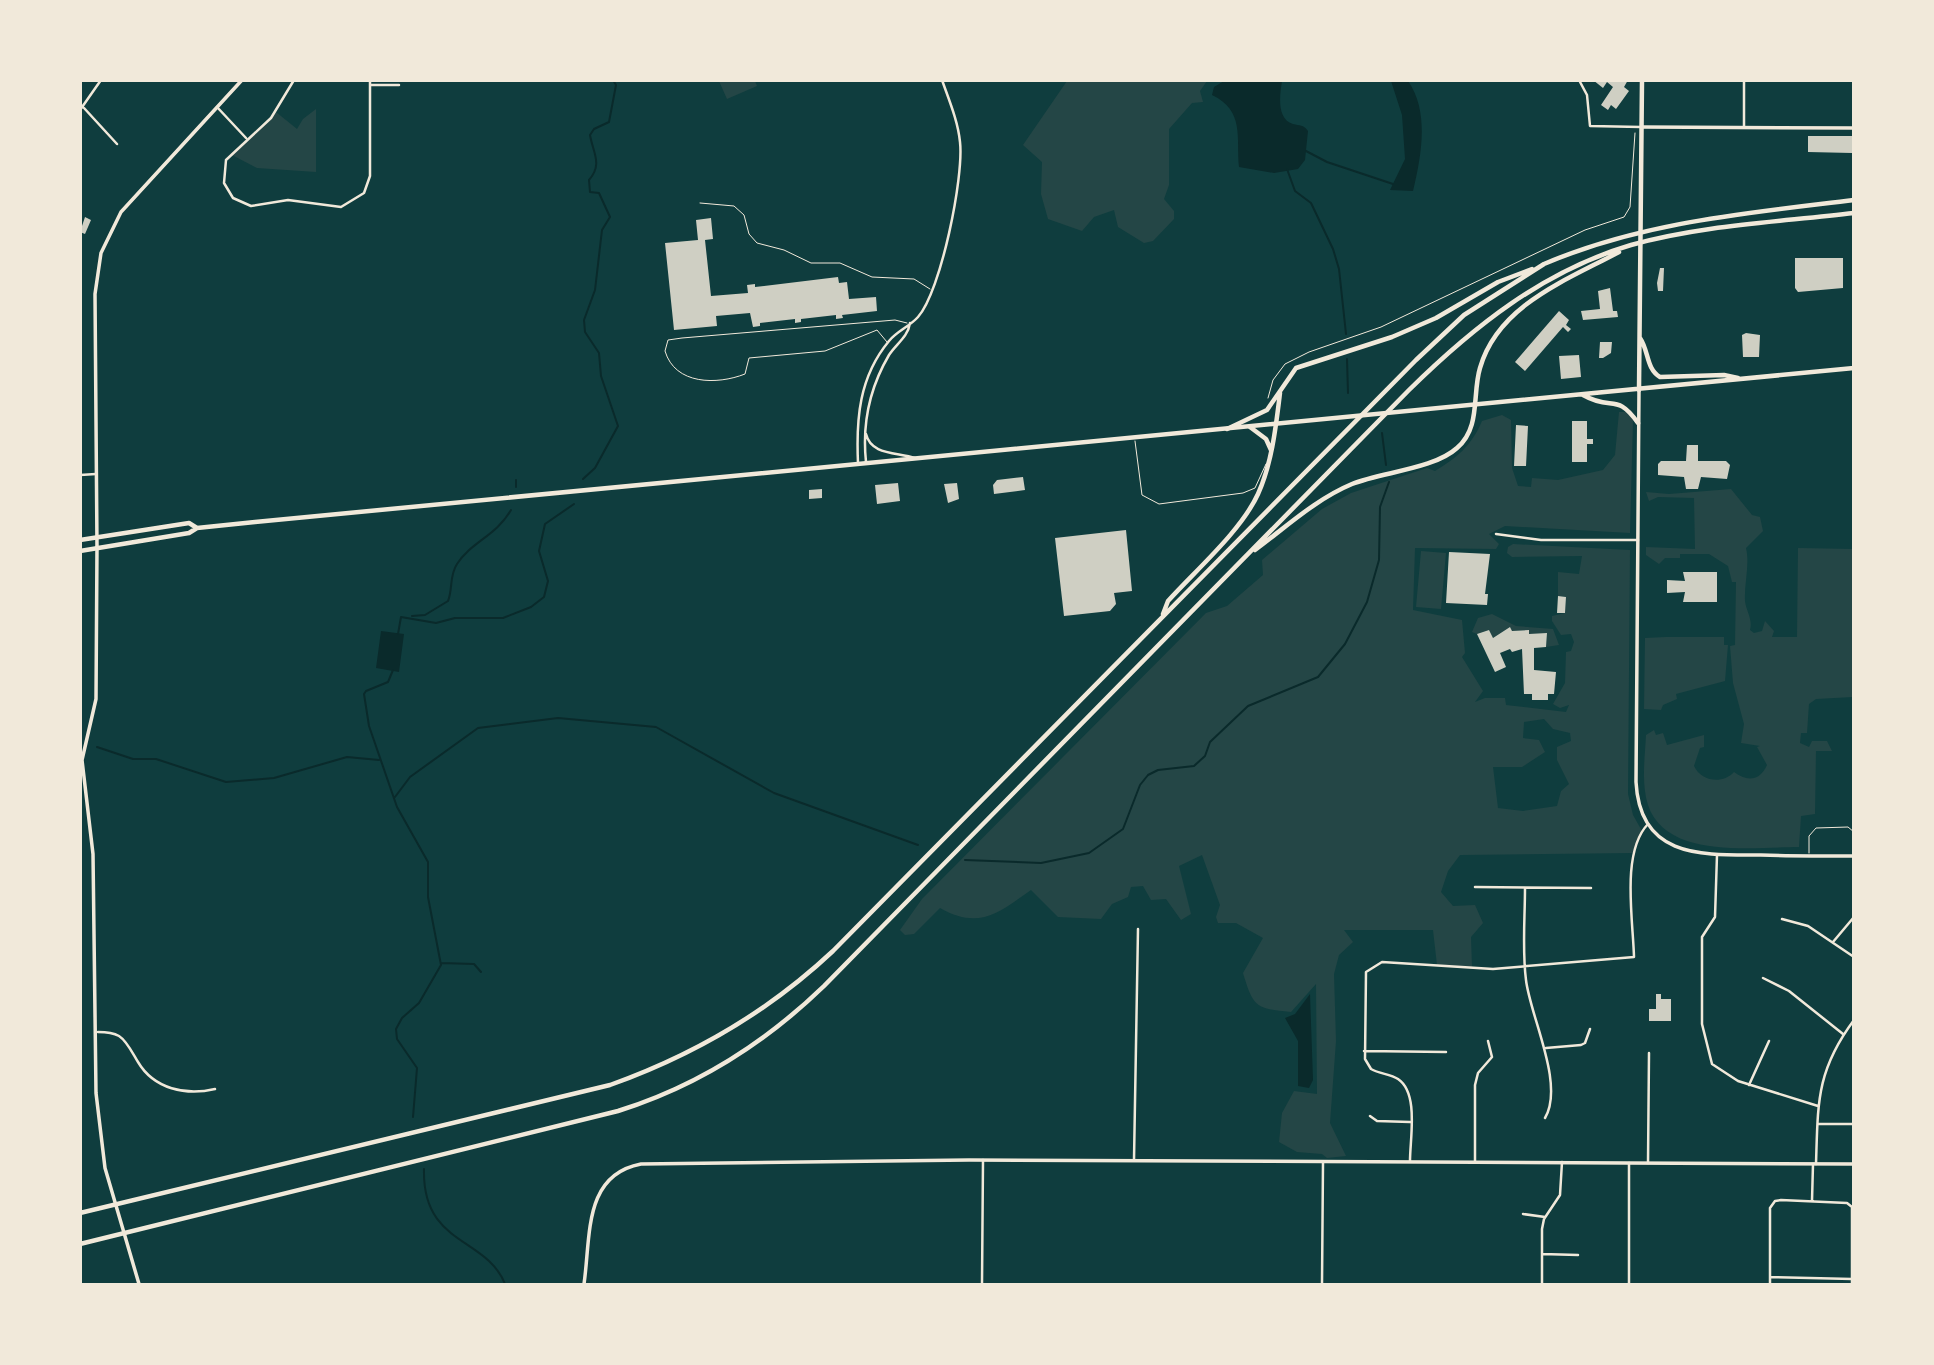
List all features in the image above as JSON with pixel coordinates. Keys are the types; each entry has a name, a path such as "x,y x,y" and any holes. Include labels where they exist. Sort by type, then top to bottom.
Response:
{"main road":[{"path":"1639,390 1642,80"},
{"path":"1227,429 1267,410 1296,368 1392,337 1436,318 1498,282 1544,264 1628,234 1716,218 1853,200"},
{"path":"80,1244 618,1111 676,1090 730,1061 780,1027 824,986 1409,390 1505,306 1558,274 1632,245 1717,229 1853,213"},
{"path":"1243,559 1324,498 1353,484 1454,451 1465,440 1476,405 1479,371 1500,327 1533,299 1632,245"},
{"path":"80,1213 610,1085 720,1038 786,992 833,951 1386,389 1464,315 1544,264"},
{"path":"1640,337 1646,347 1650,367 1660,377 1724,375 1742,379"},
{"path":"80,551 190,533 197,528 1853,368"},
{"path":"1161,618 1168,601 1244,516 1258,495 1270,453 1280,389"},
{"path":"1582,395 1600,404 1622,404 1632,411 1639,423"},
{"path":"1250,427 1266,439 1270,453"},
{"path":"80,540 189,523 197,528"}],"street":[{"path":"101,80 82,109 117,144"},
{"path":"139,1284 100,1141 97,1111 92,837 82,774 82,753 96,699 95,290 103,246 121,212 242,80"},
{"path":"294,80 271,118 230,153 224,167 227,189 240,202 251,206 302,201 330,207 354,202 364,193 370,176 370,83 400,85"},
{"path":"858,463 859,405 869,377 888,343 919,317 932,290 944,252 961,163 956,122 942,80"},
{"path":"1579,80 1587,94 1590,125 1853,128"},
{"path":"1744,80 1744,127"},
{"path":"218,107 246,138"},
{"path":"866,463 864,430 876,382 890,354 908,333 910,323"},
{"path":"1639,390 1636,782 1637,797 1648,824 1665,842 1700,855 1853,856"},
{"path":"864,430 868,444 875,450 915,458"},
{"path":"80,475 96,474"},
{"path":"1496,534 1541,540 1638,540"},
{"path":"1410,1161 1410,1122 1406,1087 1393,1076 1371,1069 1364,1051 1364,980 1369,969 1382,962 1524,968 1539,964 1634,957 1632,856 1636,838 1648,824"},
{"path":"1717,855 1715,917 1702,937 1702,1024 1705,1047 1712,1063 1724,1074 1749,1085 1818,1106"},
{"path":"1475,887 1591,888"},
{"path":"1525,888 1524,968 1528,995 1546,1048 1549,1108 1545,1118"},
{"path":"1833,942 1853,917"},
{"path":"1782,919 1808,926 1853,957"},
{"path":"1134,1160 1138,929"},
{"path":"1763,978 1789,991 1843,1034"},
{"path":"1812,1201 1818,1106 1826,1064 1853,1020"},
{"path":"1546,1048 1586,1043 1590,1029"},
{"path":"97,1032 111,1033 123,1039 140,1066 162,1085 189,1093 215,1089"},
{"path":"1475,1161 1475,1085 1478,1073 1492,1057 1488,1041"},
{"path":"1749,1085 1769,1041"},
{"path":"1364,1051 1446,1052"},
{"path":"1648,1163 1649,1053"},
{"path":"1370,1116 1377,1121 1410,1122"},
{"path":"1817,1124 1853,1124"},
{"path":"982,1284 983,1160"},
{"path":"584,1284 598,1193 613,1173 641,1164 1134,1160 1853,1164"},
{"path":"1322,1284 1323,1161"},
{"path":"1542,1284 1545,1217 1560,1195 1562,1162"},
{"path":"1629,1163 1629,1284"},
{"path":"1770,1284 1771,1204 1781,1200 1847,1203 1852,1207 1852,1284"},
{"path":"1522,1213 1545,1217"},
{"path":"1542,1254 1578,1255"},
{"path":"1770,1277 1852,1279"}],"lane":[{"path":"700,203 734,206 744,215 749,234 757,243 784,250 811,263 840,262 872,277 914,279 932,290"},
{"path":"888,343 877,330 825,351 750,358 745,374 737,377 698,380 674,369 665,351 668,340 682,338 895,320 910,323"},
{"path":"1135,437 1142,495 1159,504 1243,493 1255,488 1270,453"},
{"path":"1809,856 1809,836 1816,828 1848,827 1853,832"}],"path":[{"path":"1267,402 1273,380 1285,364 1309,352 1381,327 1585,230 1624,217 1630,207 1632,135"}],"shaded area":[{"path":"719,81 755,81 757,86 727,99"},
{"path":"1067,81 1207,81 1200,91 1203,102 1192,103 1169,129 1169,185 1164,199 1174,211 1174,219 1153,241 1144,243 1118,227 1114,210 1094,217 1082,231 1048,219 1041,194 1042,162 1023,145"},
{"path":"1224,81 1282,81 1280,106 1284,117 1308,131 1305,160 1298,169 1274,173 1239,167 1238,135 1234,117 1223,101 1212,95 1214,87"},
{"path":"1391,81 1408,81 1419,106 1422,135 1413,191 1390,190 1405,159 1402,115"},
{"path":"316,109 316,172 257,168 230,154 276,112 297,129 303,119"},
{"path":"1619,412 1629,412 1633,420 1630,533 1505,526 1489,534 1499,544 1496,549 1415,548 1413,610 1462,620 1465,653 1462,657 1483,691 1475,702 1485,698 1505,698 1506,705 1566,712 1569,705 1560,708 1553,704 1565,683 1566,652 1571,651 1574,642 1571,634 1561,635 1552,621 1552,616 1565,613 1566,597 1558,596 1558,572 1579,574 1582,556 1512,557 1507,553 1508,547 1513,544 1630,550 1628,794 1633,815 1642,831 1633,853 1460,855 1448,871 1441,892 1453,906 1475,905 1483,923 1471,937 1472,967 1437,965 1433,930 1344,930 1353,942 1339,955 1334,974 1336,1041 1330,1123 1346,1156 1327,1158 1322,1154 1297,1152 1279,1142 1282,1113 1294,1091 1317,1094 1316,984 1291,1012 1257,1004 1243,973 1263,938 1236,923 1218,923 1216,917 1220,905 1202,855 1179,866 1191,914 1181,920 1166,899 1151,900 1143,886 1131,887 1128,897 1112,904 1101,919 1058,917 1031,890 988,916 966,918 940,908 914,934 905,935 900,930 922,899 1206,613 1227,606 1263,575 1262,560 1322,509 1351,493 1427,468 1435,471 1463,450 1482,421 1502,415 1511,420 1512,468 1518,486 1531,487 1532,478 1558,480 1603,470 1615,455","holes":["1544,719 1553,729 1570,733 1571,741 1557,747 1557,760 1569,784 1561,791 1557,806 1523,811 1498,808 1493,767 1522,767 1545,752 1539,740 1523,738 1524,722"]},
{"path":"1731,489 1752,515 1760,517 1763,531 1746,548 1745,601 1751,622 1750,630 1754,633 1762,631 1765,621 1774,631 1772,637 1797,637 1798,548 1853,549 1853,697 1816,699 1809,704 1807,733 1801,733 1800,743 1809,747 1812,741 1827,741 1832,751 1816,751 1815,814 1801,816 1799,847 1714,847 1692,842 1673,835 1658,823 1646,797 1646,735 1654,730 1656,735 1663,733 1667,745 1704,735 1704,747 1700,748 1694,766 1702,775 1712,780 1724,779 1734,772 1748,778 1757,777 1767,765 1757,747 1760,746 1741,743 1744,724 1733,683 1730,646 1735,645 1736,582 1732,582 1728,566 1709,554 1680,554 1680,558 1665,558 1659,564 1646,555 1646,547 1695,549 1694,498 1658,497 1649,501 1646,492 1669,494"},
{"path":"1421,551 1446,553 1441,609 1416,607"},
{"path":"1492,614 1516,626 1553,629 1559,645 1546,647 1547,634 1529,634 1529,630 1512,631 1510,627 1493,638 1489,630 1477,634 1472,632 1478,618"},
{"path":"381,631 404,634 399,672 376,668"},
{"path":"1724,637 1724,645 1728,645 1725,681 1676,694 1677,699 1663,705 1661,710 1644,709 1645,638"},
{"path":"1310,994 1313,1080 1309,1088 1298,1086 1298,1041 1285,1018 1295,1014"}],"building":[{"path":"1593,80 1628,80 1624,87 1629,91 1616,109 1611,105 1608,110 1601,105 1613,87 1607,82 1603,88"},
{"path":"1808,136 1852,136 1852,153 1808,152"},
{"path":"85,217 91,220 85,234 80,232"},
{"path":"711,218 713,239 705,240 711,296 748,293 747,285 755,284 755,287 838,277 839,283 847,282 849,299 876,297 877,311 842,315 843,318 836,319 836,315 801,319 801,322 795,323 795,319 760,323 760,326 753,327 750,313 716,316 717,326 674,330 665,243 698,240 696,220"},
{"path":"1795,258 1843,258 1843,288 1798,292 1795,288"},
{"path":"1660,268 1664,268 1663,291 1658,291"},
{"path":"1610,288 1613,311 1617,311 1618,317 1583,320 1581,311 1600,309 1598,291"},
{"path":"1559,311 1569,320 1566,325 1571,329 1568,332 1563,327 1525,371 1515,362"},
{"path":"1742,335 1760,335 1759,357 1743,357"},
{"path":"1600,342 1612,342 1611,353 1603,358 1599,358"},
{"path":"1579,355 1581,377 1561,379 1559,356"},
{"path":"1572,421 1587,421 1587,439 1593,439 1593,444 1587,444 1587,462 1572,462"},
{"path":"1516,425 1528,426 1526,466 1514,466"},
{"path":"1687,445 1698,445 1698,461 1726,461 1730,465 1727,479 1701,477 1698,489 1686,489 1684,477 1658,475 1658,464 1661,461 1686,461"},
{"path":"1023,477 1025,490 994,494 993,485 997,480"},
{"path":"898,483 900,501 877,504 875,485"},
{"path":"957,483 959,499 948,503 944,484"},
{"path":"822,489 822,498 809,499 809,490"},
{"path":"1126,530 1132,591 1114,593 1116,604 1110,611 1064,616 1055,538"},
{"path":"1449,552 1490,554 1485,594 1488,594 1487,605 1446,603"},
{"path":"1683,572 1717,572 1717,602 1683,602 1685,592 1667,593 1667,580 1685,581"},
{"path":"1558,596 1566,597 1565,613 1557,613"},
{"path":"1510,627 1512,631 1529,630 1529,634 1547,633 1546,647 1534,648 1534,670 1556,672 1554,694 1548,694 1548,700 1532,700 1532,694 1524,694 1522,649 1512,652 1510,649 1500,653 1506,667 1495,672 1477,634 1489,630 1493,638"},
{"path":"1656,994 1661,994 1661,999 1671,999 1671,1021 1649,1021 1649,1009 1656,1009"}],"waterway":[{"path":"583,479 595,468 618,426 601,376 599,353 585,332 584,320 595,290 602,230 610,217 599,193 590,192 589,180 596,163 590,135 594,129 609,122 616,85 613,80"},
{"path":"1306,151 1327,162 1393,184"},
{"path":"1287,169 1295,191 1311,203 1333,249 1339,269 1346,334"},
{"path":"1347,359 1348,393"},
{"path":"1382,433 1386,465"},
{"path":"516,480 516,487"},
{"path":"965,860 1041,863 1089,853 1123,829 1140,785 1148,775 1158,770 1194,766 1205,756 1210,742 1248,706 1318,677 1345,644 1367,602 1379,560 1380,507 1389,482"},
{"path":"398,634 401,617 436,623 455,618 503,618 531,607 544,597 548,581 539,551 545,524 574,504"},
{"path":"412,616 425,615 448,601 457,564 469,550 498,526 511,510"},
{"path":"393,670 388,682 364,694 369,726 397,807 428,862 428,897 441,965 419,1003 402,1018 396,1029 397,1039 417,1068 413,1117"},
{"path":"395,797 410,777 478,728 558,718 656,727 774,793 918,845"},
{"path":"97,747 133,759 156,759 226,782 274,778 347,757 379,760"},
{"path":"441,963 474,964 481,972"},
{"path":"424,1169 426,1194 433,1213 444,1227 496,1268 505,1284"}]}
